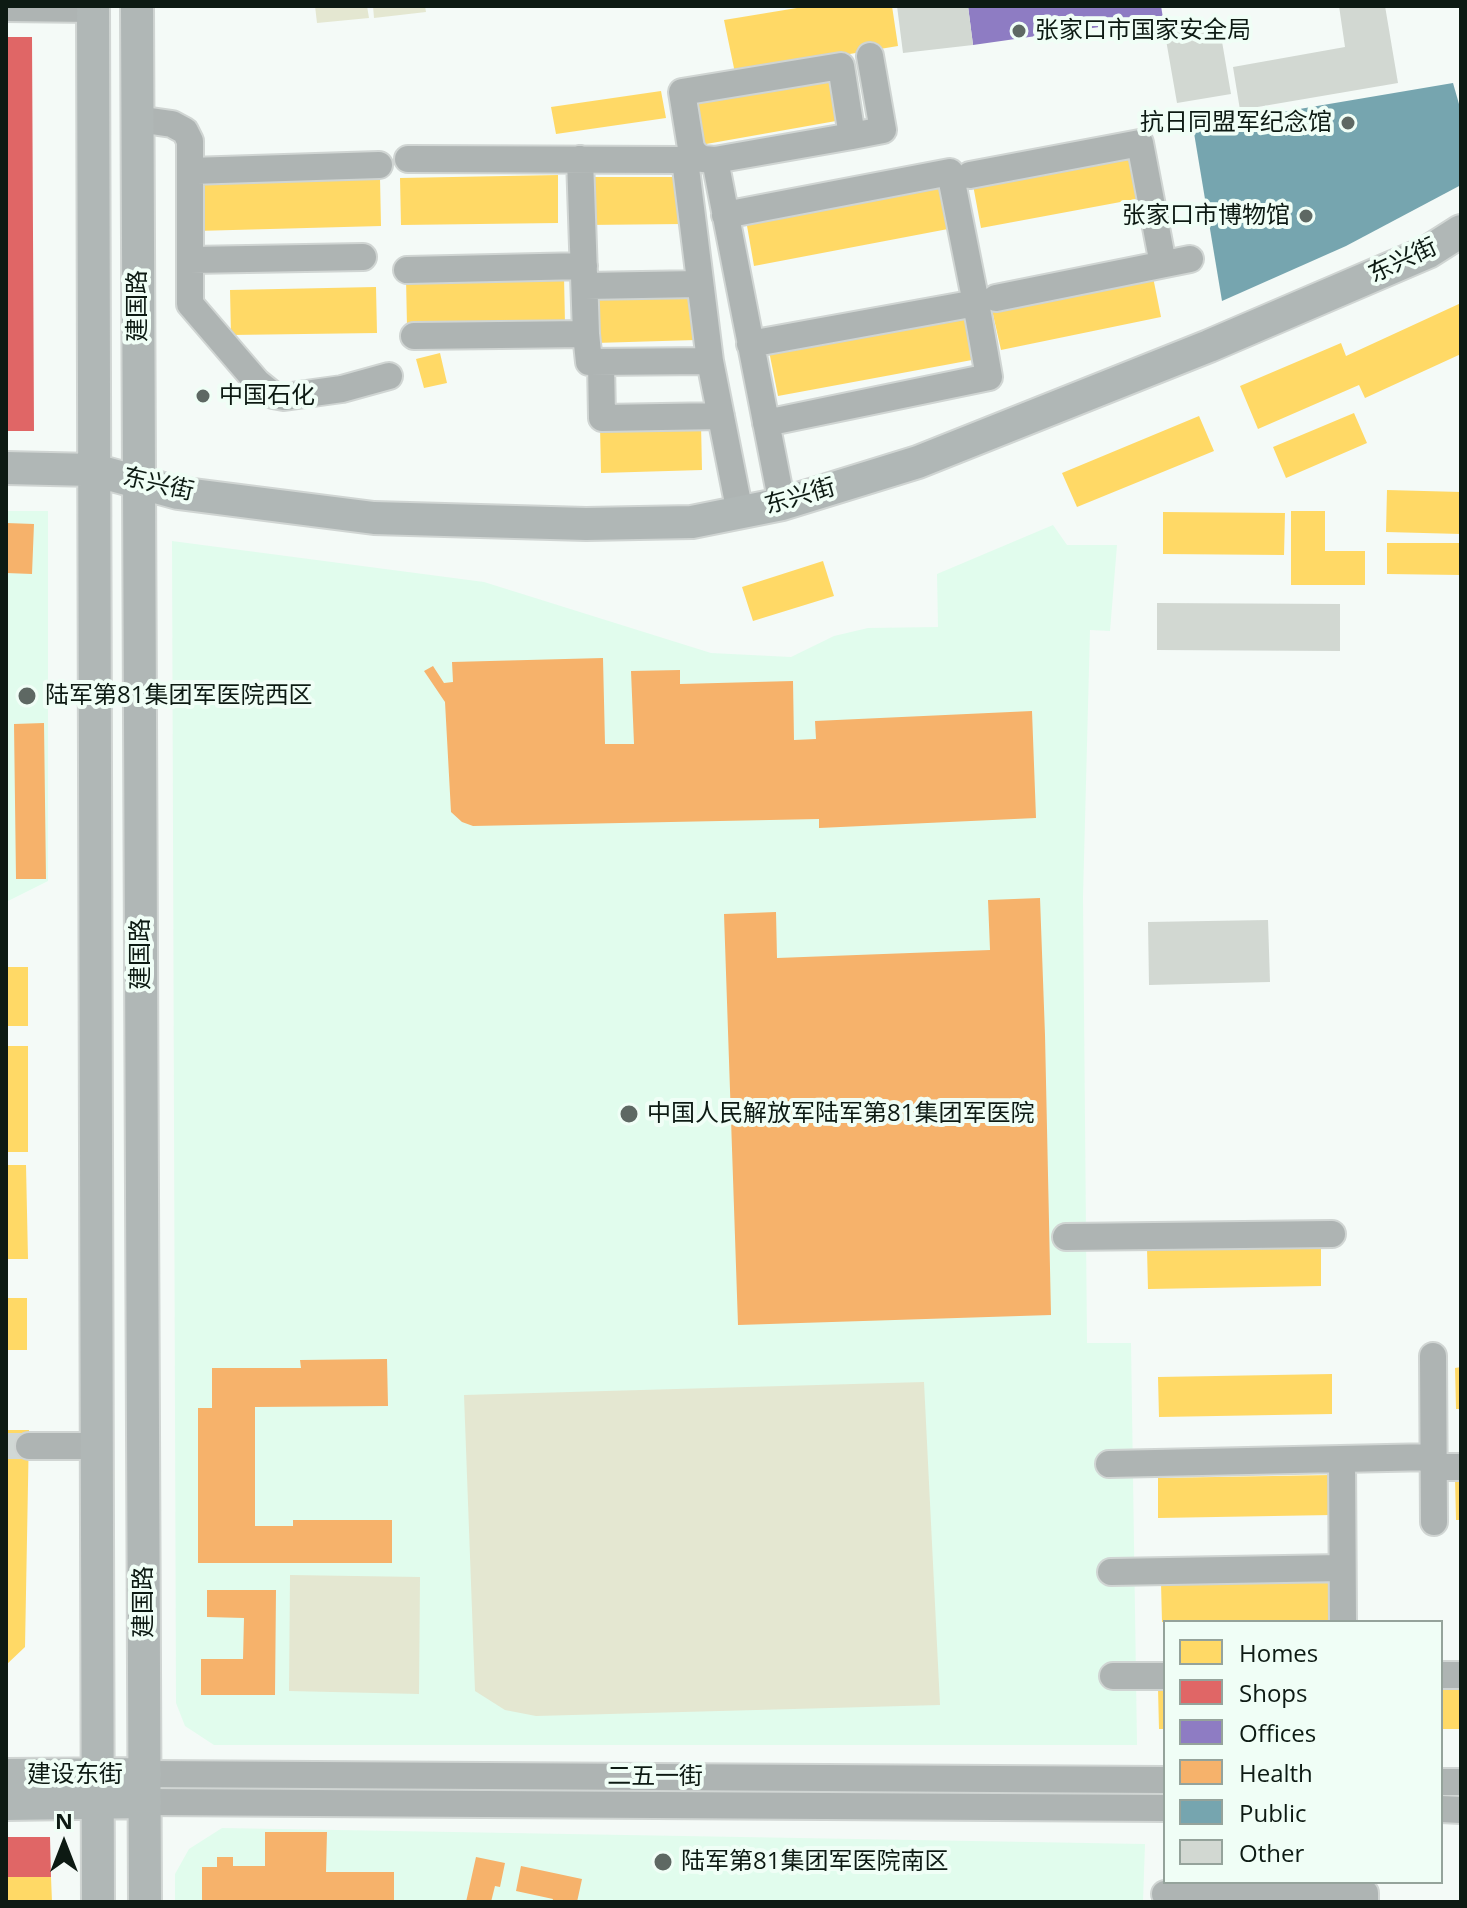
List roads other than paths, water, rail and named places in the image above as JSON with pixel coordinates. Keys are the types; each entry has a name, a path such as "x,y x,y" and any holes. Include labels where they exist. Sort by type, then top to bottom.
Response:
{"main road":[{"name":"建国路","path":"137,6 145,1902"},
{"name":"建国路","path":"93,8 98,1902"},
{"name":"东兴街","path":"139,495 178,493 374,518 586,524 692,522 740,513 782,504 918,462 1209,346 1428,252 1461,231"},
{"name":"东兴街","path":"94,483 139,495 381,540 587,545 687,542 778,524 925,480 1258,349 1461,255"},
{"path":"6,468 94,483"},
{"path":"6,488 94,483"},
{"name":"建设东街","path":"6,1775 98,1788 145,1788"},
{"name":"建设东街","path":"6,1804 98,1788"}],"street":[{"path":"6,8 93,8"},
{"path":"852,136 841,66 682,92 691,148 703,159 715,160 852,136 883,130 870,56"},
{"path":"137,119 172,124 185,131 190,141 190,304 257,382 273,395 284,397 342,389 389,376"},
{"path":"970,175 1140,143 1163,264"},
{"path":"408,159 685,160 710,361 740,513"},
{"path":"580,159 589,362 710,361"},
{"path":"715,160 782,504"},
{"path":"190,171 379,165"},
{"path":"725,215 950,172 986,300 989,377 766,423"},
{"path":"190,260 363,257"},
{"path":"750,344 1190,259"},
{"path":"407,270 584,276 699,284"},
{"path":"414,336 586,334"},
{"path":"601,362 602,418 721,416"},
{"path":"1066,1237 1332,1234"},
{"path":"1433,1356 1434,1522"},
{"path":"29,1446 97,1446"},
{"path":"1342,1459 1343,1620"},
{"path":"1109,1464 1342,1459 1433,1462 1461,1467"},
{"path":"1111,1572 1342,1568"},
{"path":"1113,1676 1163,1676"},
{"path":"1115,1780 1115,1808"},
{"name":"二五一街","path":"145,1788 1163,1780"},
{"name":"二五一街","path":"145,1788 1163,1808"},
{"path":"1165,1894 1365,1893 1365,1902"}],"tunnel":[{"path":"6,1446 29,1446"}],"place":[{"name":"张家口市国家安全局","path":"1019,31"},
{"name":"抗日同盟军纪念馆","path":"1348,123"},
{"name":"张家口市博物馆","path":"1306,216"},
{"name":"中国石化","path":"203,396"},
{"name":"陆军第81集团军医院西区","path":"27,696"},
{"name":"中国人民解放军陆军第81集团军医院","path":"629,1114"},
{"name":"陆军第81集团军医院南区","path":"663,1862"}]}
